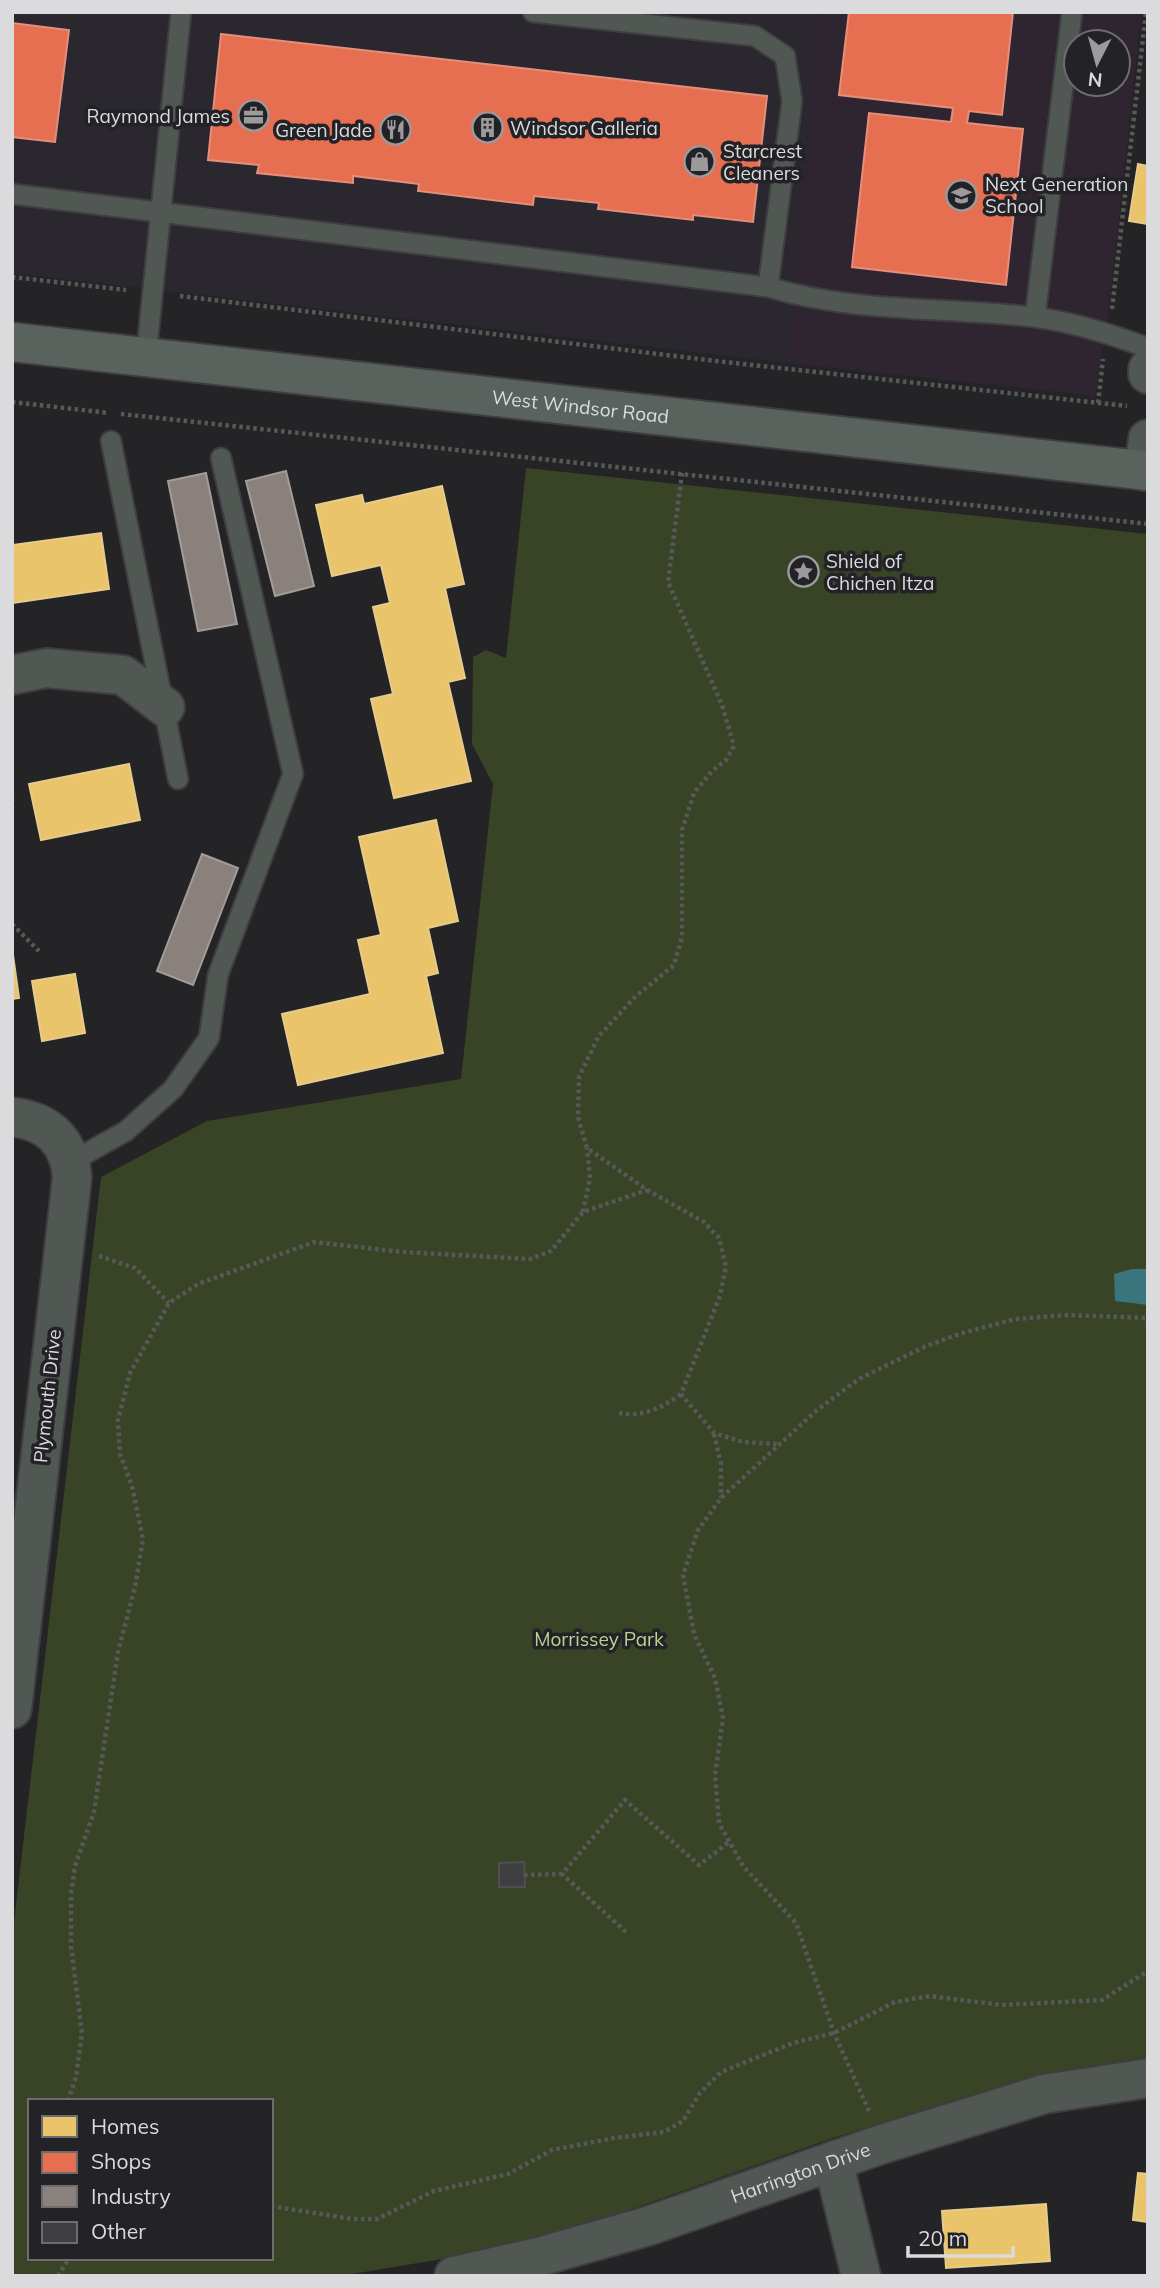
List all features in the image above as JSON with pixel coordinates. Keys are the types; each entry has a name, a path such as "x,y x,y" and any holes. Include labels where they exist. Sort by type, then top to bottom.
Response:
{"main road":[{"name":"West Windsor Road","path":"12,342 1147,460"}],"street":[{"path":"1148,369 1148,374"},
{"path":"12,675 46,668 123,675 165,707"},
{"path":"12,1117 46,1126 61,1139 71,1162"},
{"name":"Plymouth Drive","path":"12,1709 71,1162"},
{"name":"Harrington Drive","path":"454,2276 538,2258 648,2226 833,2161 1044,2094 1148,2078"},
{"path":"833,2161 861,2276"}],"lane":[{"path":"146,358 181,12"},
{"path":"533,12 755,36 785,57 792,101 768,287"},
{"path":"1035,317 1072,12"},
{"path":"12,194 768,287 796,296 937,312 1035,317 1106,332 1148,348"},
{"path":"111,440 178,779"},
{"path":"71,1162 126,1131 173,1089 209,1038 218,975 293,774 221,458"}],"path":[{"path":"1098,403 1106,332 1113,307 1146,12"},
{"path":"12,277 123,290"},
{"path":"190,297 716,362 1120,405"},
{"path":"12,402 1148,524"},
{"path":"69,2099 76,2077 82,2033 71,1947 71,1894 75,1866 94,1812 112,1688 143,1539 132,1486 120,1454 118,1420 130,1373 169,1303 198,1284 314,1241 401,1252 530,1259 551,1251 583,1212 590,1178 587,1148 578,1117 579,1077 598,1037 635,997 674,965 682,937 682,830 694,793 712,771 726,760 734,747 722,705 668,582 682,473"},
{"path":"12,792 12,810"},
{"path":"12,924 39,951"},
{"path":"587,1148 647,1190 704,1222 719,1238 726,1267 720,1296 681,1394 665,1406 647,1412 619,1413"},
{"path":"583,1212 647,1190"},
{"path":"92,1254 135,1268 169,1303"},
{"path":"870,2114 857,2079 834,2033 796,1923 743,1866 719,1823 715,1775 723,1718 715,1678 694,1634 684,1575 698,1530 721,1498 777,1444 859,1379 959,1334 1014,1319 1118,1315 1148,1318"},
{"path":"681,1394 714,1433 721,1464 721,1498"},
{"path":"714,1433 743,1441 777,1444"},
{"path":"562,1874 625,1800 699,1865 729,1842"},
{"path":"524,1875 562,1874 626,1933"},
{"path":"273,2206 352,2219 377,2219 434,2191 508,2174 551,2150 664,2132 683,2121 700,2093 721,2072 793,2043 834,2033 895,2002 930,1996 1001,2005 1102,2000 1148,1971"},
{"path":"58,2276 68,2260"}],"shaded area":[{"path":"12,12 819,12 787,363 12,273"},
{"name":"Next Generation School","path":"819,12 1142,12 1109,307 1095,396 787,363"}],"green space":[{"name":"Morrissey Park","path":"526,468 1148,534 1148,2060 1042,2074 833,2138 612,2216 484,2252 340,2276 12,2276 12,1939 101,1177 207,1121 461,1079 493,784 472,744 473,657 486,650 506,658"}],"water":[{"path":"1132,1269 1148,1269 1148,1305 1115,1301 1114,1274"}],"building: Homes":[{"path":"1138,164 1148,166 1148,224 1129,221"},
{"path":"442,486 464,584 445,588 465,678 448,682 471,781 394,798 371,699 393,694 373,607 390,603 381,565 332,576 316,505 362,495 364,504"},
{"path":"101,533 109,589 12,603 12,545"},
{"path":"129,764 140,820 41,840 29,784"},
{"path":"436,820 458,921 428,928 438,973 426,976 443,1053 298,1085 282,1014 370,994 358,940 381,935 359,837"},
{"path":"12,948 19,998 12,999"},
{"path":"75,974 85,1033 42,1041 32,981"},
{"path":"1138,2173 1148,2174 1148,2222 1133,2220"},
{"path":"1046,2204 1050,2261 946,2268 942,2211"}],"building: Shops":[{"path":"849,12 1013,12 1002,115 969,111 967,123 1023,129 1006,285 852,267 869,113 951,122 953,108 839,95"},
{"path":"12,23 69,30 55,142 12,137"},
{"name":"Windsor Galleria","path":"221,34 767,96 753,222 693,215 693,220 598,209 599,203 534,196 533,205 418,191 419,184 353,176 353,183 257,173 259,165 208,160"}],"building: Industry":[{"path":"286,471 314,586 275,596 246,481"},
{"path":"206,473 237,624 198,631 168,481"},
{"path":"202,854 238,868 193,985 157,971"}],"building: Other":[{"path":"524,1862 525,1887 499,1887 499,1863"}],"place":[{"name":"Raymond James","path":"253,116"},
{"name":"Windsor Galleria","path":"487,128"},
{"name":"Green Jade","path":"395,130"},
{"name":"Starcrest Cleaners","path":"700,162"},
{"name":"Next Generation School","path":"962,195"},
{"name":"Shield of Chichen Itza","path":"803,572"}]}
